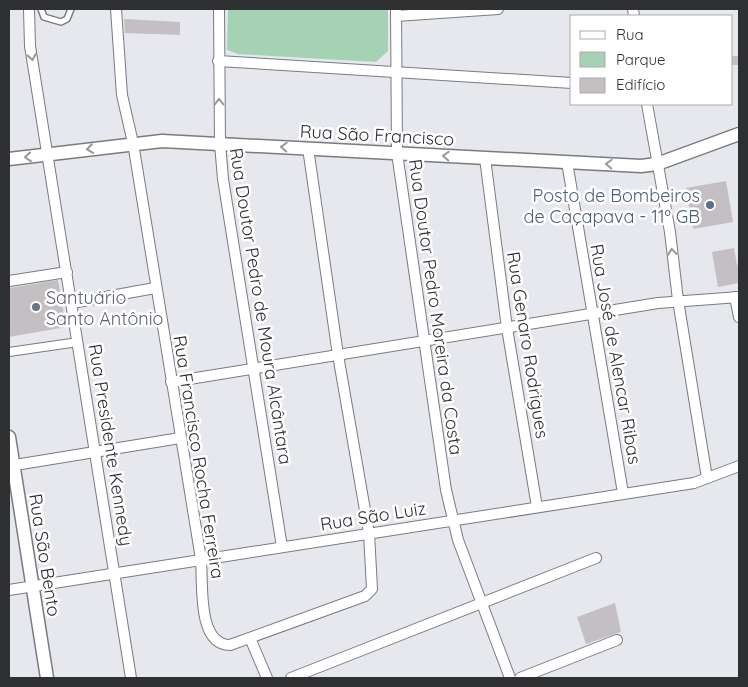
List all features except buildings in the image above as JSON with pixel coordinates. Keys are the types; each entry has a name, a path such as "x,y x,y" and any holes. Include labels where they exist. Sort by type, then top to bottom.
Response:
{"street":[{"name":"Rua Presidente Kennedy","path":"29,9 30,46 131,678"},
{"name":"Rua Francisco Rocha Ferreira","path":"116,9 122,95 133,143 155,288 201,559 206,628 214,641 221,645 230,645 250,638"},
{"name":"Rua Doutor Pedro de Moura Alcântara","path":"219,9 218,61 220,144 223,179 282,547"},
{"path":"396,12 498,9"},
{"name":"Rua Doutor Pedro Moreira da Costa","path":"396,12 397,153 446,490 458,540 510,678"},
{"path":"218,61 396,74 570,83"},
{"path":"647,105 670,232 678,300 707,478"},
{"name":"Rua São Francisco","path":"9,159 48,156 133,143 162,141 641,166 657,164 739,134"},
{"path":"267,678 250,638 365,596 372,589 369,533 338,355 308,148"},
{"name":"Rua Genaro Rodrigues","path":"485,158 508,328 537,507"},
{"name":"Rua José de Alencar Ribas","path":"567,162 623,493"},
{"path":"9,281 67,272"},
{"path":"72,303 155,288"},
{"path":"171,382 678,300 737,297 739,317"},
{"path":"9,352 78,342"},
{"name":"Rua São Bento","path":"9,436 11,466 47,678"},
{"path":"11,466 180,438"},
{"name":"Rua São Luiz","path":"9,590 453,519 694,483 739,466"},
{"path":"291,678 596,558"},
{"path":"520,678 616,640"}],"lane":[{"path":"41,9 44,17 61,22 67,19 71,9"}],"green space":[{"path":"228,9 388,9 388,51 376,62 238,54 227,50"}],"place":[{"name":"Posto de Bombeiros de Caçapava - 11º GB","path":"710,205"},
{"name":"Santuário Santo Antônio","path":"36,307"}]}
